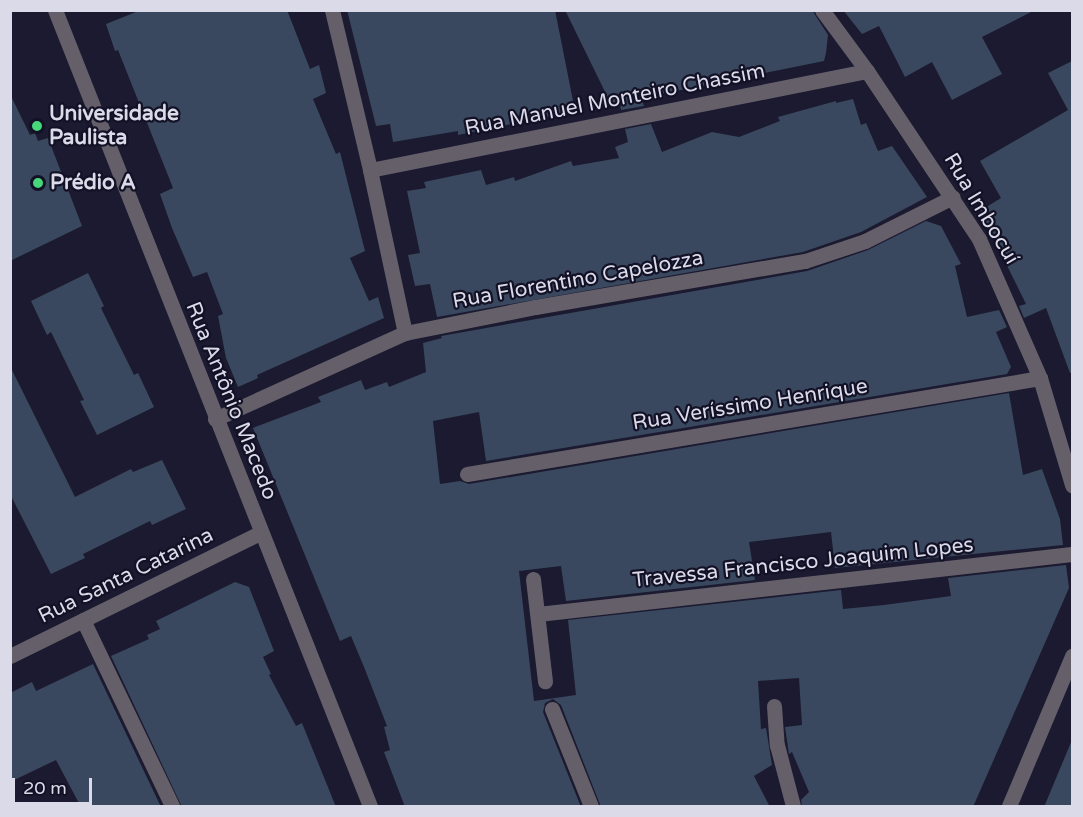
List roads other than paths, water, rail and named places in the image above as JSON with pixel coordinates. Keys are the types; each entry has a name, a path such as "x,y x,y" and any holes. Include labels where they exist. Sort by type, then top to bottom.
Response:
{"street":[{"name":"Rua Antônio Macedo","path":"55,10 370,807"},
{"path":"332,10 405,333"},
{"name":"Rua Imbocuí","path":"822,10 867,71 979,239 1040,378 1072,485"},
{"name":"Rua Manuel Monteiro Chassim","path":"370,170 867,71"},
{"name":"Rua Florentino Capelozza","path":"215,419 405,333 535,307 805,261 865,241 953,197"},
{"name":"Rua Veríssimo Henrique","path":"467,474 1040,378"},
{"name":"Rua Santa Catarina","path":"10,656 260,533"},
{"name":"Travessa Francisco Joaquim Lopes","path":"538,614 1072,554"},
{"path":"533,579 545,681"},
{"path":"83,620 172,807"},
{"path":"1009,807 1072,656"},
{"path":"774,706 777,745 793,807"},
{"path":"552,709 591,807"}],"place":[{"name":"Universidade Paulista","path":"37,126"},
{"name":"Prédio A","path":"38,183"}]}
